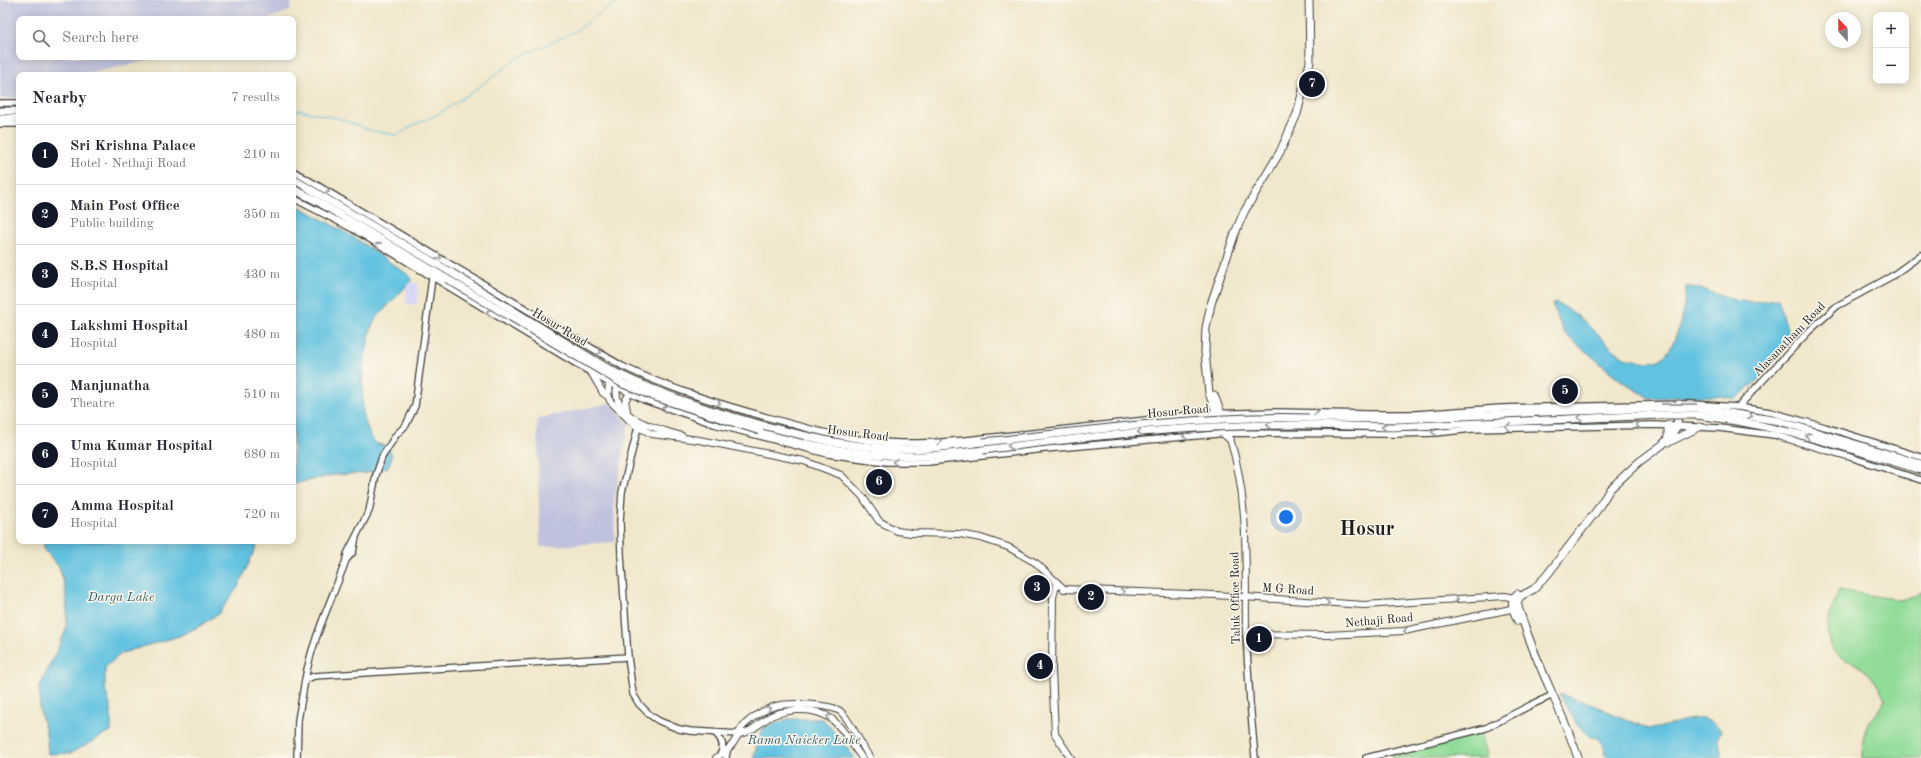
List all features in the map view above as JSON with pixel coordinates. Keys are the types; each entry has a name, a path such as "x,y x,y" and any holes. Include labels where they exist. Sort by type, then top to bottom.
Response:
{"highway":[{"path":"1228,435 1209,393 1205,352 1206,328 1211,304 1214,301 1229,247 1244,212 1280,152 1292,122 1297,114 1310,62 1309,0"},
{"path":"0,111 16,111"},
{"path":"0,118 16,118"},
{"name":"Hosur Road","path":"296,181 623,384 671,402 760,431 774,438 824,447 875,454 927,456 983,446 1212,419 1273,417 1308,422 1393,427 1480,424 1661,412"},
{"name":"Hosur Road","path":"296,190 639,385 706,409 815,438 886,449 983,446"},
{"path":"1578,758 1569,730 1526,634 1520,626 1515,608 1516,598 1534,590 1597,510 1610,489 1639,462 1668,439 1677,426 1679,404"},
{"path":"1661,412 1732,412 1785,423 1921,464"},
{"name":"Hosur Road","path":"1308,422 1400,420 1484,413 1661,412"},
{"path":"1696,412 1787,430 1921,470"},
{"path":"1668,425 1668,439"},
{"path":"1662,445 1699,427"},
{"path":"815,438 816,430"}],"main road":[{"path":"591,372 603,393 609,397"},
{"path":"609,383 609,397 612,404 652,434 699,440 804,461 841,475 862,496 879,521 896,531 960,534 981,538 1008,548 1036,563 1057,583 1053,597 1052,670 1055,734 1071,758"},
{"path":"616,387 616,398 639,425"},
{"path":"629,414 625,404 630,393"},
{"name":"Taluk Office Road","path":"1228,435 1237,461 1244,508 1246,634"},
{"name":"M G Road","path":"1057,583 1064,589 1364,605 1473,598 1516,598"},
{"name":"Nethaji Road","path":"1246,634 1327,635 1404,631 1515,608"},
{"path":"721,757 739,734 741,728 754,717 782,703 831,706 841,712 870,758"},
{"path":"739,734 747,733 775,714 785,711 814,710 835,721 862,758"}],"street":[{"path":"0,103 16,103"},
{"path":"0,124 16,124"},
{"path":"296,174 622,366 657,382 710,401 816,430 871,440 900,443 991,437 1218,413 1484,413 1679,404 1738,407 1770,412 1818,425 1921,457"},
{"path":"296,200 353,229 500,319 616,387 670,409 839,456 887,462 908,462 948,460 1046,449 1228,435 1436,433 1480,424 1668,425 1774,435 1850,457 1921,480"},
{"name":"Alasanatham Road","path":"1738,407 1808,332 1837,306 1892,276 1921,255"},
{"path":"297,758 298,720 308,663 346,560 353,552 356,544 356,537 369,511 377,471 382,456 396,435 406,425 415,406 432,278"},
{"path":"500,319 512,314 516,303"},
{"path":"520,330 522,320 531,312"},
{"path":"639,425 622,492 620,521 620,555 628,657 633,694 639,704 650,715 679,729 739,734"},
{"name":"Taluk Office Road","path":"1246,634 1255,758"},
{"path":"305,680 314,676 628,657"},
{"path":"1366,758 1390,756 1486,728 1553,695"},
{"path":"715,733 720,738 723,746 721,757"}],"shaded area":[{"path":"0,0 292,0 290,11 276,16 16,16 16,60 152,60 95,72 16,72 16,98 0,99"},
{"path":"407,282 418,283 417,304 406,304"},
{"path":"610,403 629,424 614,502 615,542 540,547 537,419"}],"green space":[{"path":"1839,590 1899,600 1915,597 1921,591 1921,758 1862,758 1865,732 1869,722 1885,700 1873,678 1859,666 1838,655 1828,638 1831,613"},
{"path":"1481,733 1488,758 1393,758 1392,755"}],"water":[{"path":"296,205 355,238 410,276 412,280 376,318 371,328 362,371 363,415 370,436 377,444 388,446 392,456 388,467 367,473 334,475 296,483"},
{"path":"1686,287 1698,288 1737,301 1754,302 1778,299 1791,342 1756,382 1735,399 1720,396 1649,398 1619,379 1564,333 1552,304 1556,303 1574,313 1613,349 1623,356 1644,362 1653,362 1663,357 1674,340 1682,317"},
{"name":"Darga Lake","path":"44,544 258,544 238,587 218,614 198,627 179,636 122,653 105,667 105,689 111,709 111,731 71,753 48,754 46,732 40,712 39,688 66,630 67,609 65,587 59,567 44,549"},
{"path":"1559,694 1588,703 1649,729 1697,719 1714,723 1721,731 1718,737 1722,758 1608,758 1600,741 1594,737 1590,737 1578,726"},
{"name":"Rama Naicker Lake","path":"788,719 823,719 855,758 753,758 763,728"}],"waterway":[{"path":"296,112 299,110 341,119 372,131 398,135 412,126 440,113 475,90 518,58 576,31 609,7 624,0"}],"place":[{"name":"Amma Hospital","path":"1312,84"},
{"name":"Manjunatha","path":"1565,391"},
{"name":"Uma Kumar Hospital","path":"879,482"},
{"name":"S.B.S Hospital","path":"1037,588"},
{"name":"Main Post Office","path":"1091,597"},
{"name":"Sri Krishna Palace","path":"1259,639"},
{"name":"Lakshmi Hospital","path":"1040,666"}],"district":[{"name":"Hosur","path":"1367,528"}]}
